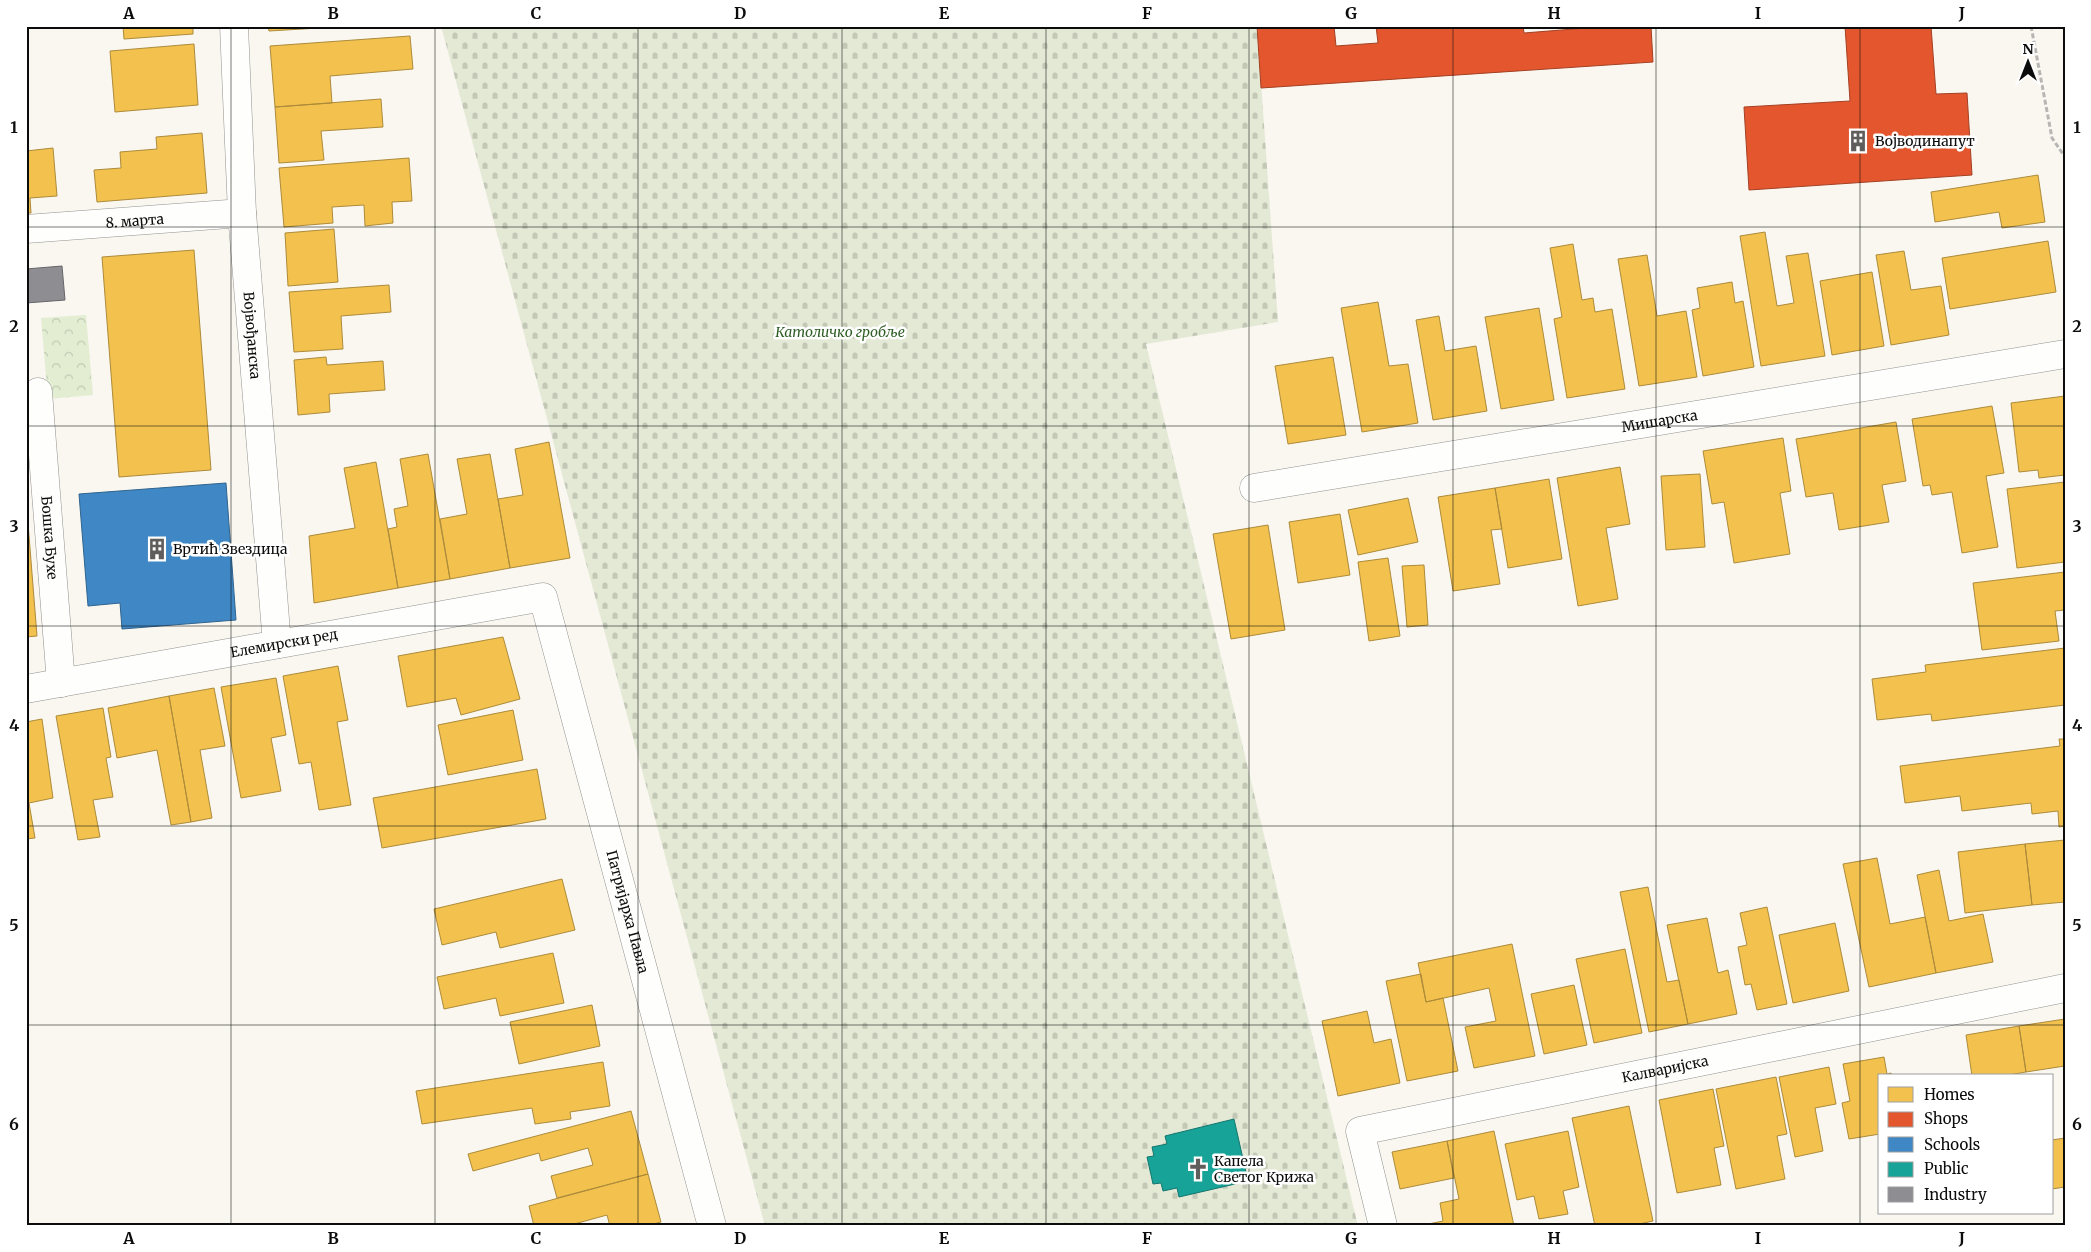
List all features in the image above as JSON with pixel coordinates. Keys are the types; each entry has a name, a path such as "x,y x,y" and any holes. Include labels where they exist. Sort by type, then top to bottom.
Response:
{"street":[{"name":"Војвођанска","path":"234,26 242,213 278,644"},
{"name":"8. марта","path":"26,229 242,213"},
{"name":"Мишарска","path":"1254,488 2065,354"},
{"name":"Бошка Бухе","path":"38,392 61,683"},
{"name":"Елемирски ред","path":"26,689 543,597"},
{"name":"Патријарха Павла","path":"543,597 712,1226"},
{"name":"Калваријска","path":"1383,1226 1360,1131 2065,988"}],"path":[{"path":"2031,26 2052,138 2065,157"}],"green space":[{"name":"Католичко гробље","path":"441,26 1257,26 1278,322 1146,344 1358,1226 765,1226"},
{"path":"86,315 93,395 48,399 41,318"}],"building: Homes":[{"path":"123,26 193,26 193,34 124,39"},
{"path":"268,26 318,26 319,28 269,31"},
{"path":"410,36 413,69 330,76 332,103 275,107 270,46"},
{"path":"194,44 198,105 115,112 110,51"},
{"path":"381,99 383,127 321,131 324,160 279,163 275,107"},
{"path":"202,133 207,193 97,202 94,170 121,168 120,152 157,149 156,137"},
{"path":"53,148 57,196 30,198 31,213 26,213 26,151"},
{"path":"409,158 412,201 392,202 393,223 365,226 364,205 332,207 333,223 284,227 279,168"},
{"path":"2038,175 2045,222 2002,228 1999,212 1935,222 1931,192"},
{"path":"334,229 338,282 288,286 285,233"},
{"path":"1765,232 1777,306 1794,303 1786,256 1808,253 1825,356 1761,366 1740,236"},
{"path":"2048,241 2056,292 1950,309 1942,258"},
{"path":"1573,244 1582,300 1593,298 1595,312 1612,309 1625,389 1567,398 1554,319 1562,317 1550,248"},
{"path":"194,250 211,470 119,477 102,257"},
{"path":"1904,251 1911,290 1941,286 1949,335 1891,345 1876,255"},
{"path":"1647,255 1657,316 1686,311 1697,377 1639,386 1618,259"},
{"path":"1872,272 1884,346 1832,355 1820,281"},
{"path":"1732,282 1735,303 1743,301 1754,367 1703,376 1692,310 1700,308 1697,288"},
{"path":"389,285 391,312 341,316 343,349 294,352 289,292"},
{"path":"1378,302 1389,366 1408,364 1418,423 1362,432 1341,308"},
{"path":"1539,308 1554,400 1501,409 1485,317"},
{"path":"1439,316 1445,351 1476,346 1487,411 1433,420 1416,320"},
{"path":"326,357 327,365 383,361 385,390 329,394 330,412 298,415 294,360"},
{"path":"1333,357 1346,435 1288,444 1275,366"},
{"path":"2065,396 2065,475 2039,478 2038,470 2019,472 2011,403"},
{"path":"1992,406 2004,473 1986,476 1998,547 1962,553 1952,492 1932,495 1930,485 1923,486 1912,419"},
{"path":"1896,422 1906,481 1882,485 1889,522 1839,530 1833,493 1806,497 1796,439"},
{"path":"1783,438 1791,491 1780,493 1790,554 1734,563 1724,502 1712,504 1703,451"},
{"path":"549,442 570,558 510,568 498,499 523,495 515,449"},
{"path":"428,454 450,579 398,588 388,529 397,527 394,509 408,506 400,459"},
{"path":"490,454 510,568 450,579 440,519 467,514 457,459"},
{"path":"376,462 398,588 314,603 309,536 355,528 344,468"},
{"path":"1620,467 1630,524 1606,528 1618,599 1578,606 1557,478"},
{"path":"1700,474 1705,547 1666,550 1661,476"},
{"path":"1549,479 1562,559 1508,568 1495,488"},
{"path":"2065,482 2065,562 2017,568 2007,489"},
{"path":"1495,488 1502,529 1491,530 1500,584 1453,591 1438,497"},
{"path":"26,498 37,636 26,637"},
{"path":"1408,498 1418,542 1358,555 1348,510"},
{"path":"1340,514 1350,575 1298,583 1289,522"},
{"path":"1268,525 1285,630 1231,639 1213,534"},
{"path":"1388,558 1400,636 1369,641 1358,562"},
{"path":"1424,565 1428,625 1407,627 1402,566"},
{"path":"2065,572 2065,610 2055,611 2059,641 1982,650 1973,583"},
{"path":"503,637 520,699 461,715 456,698 407,707 398,656"},
{"path":"2065,648 2065,705 1932,721 1931,714 1877,720 1872,679 1926,672 1925,665"},
{"path":"338,666 348,720 337,722 351,805 319,810 311,762 299,764 283,676"},
{"path":"276,678 286,735 271,738 281,791 241,798 221,687"},
{"path":"214,688 225,746 200,750 212,818 191,822 169,696"},
{"path":"169,696 191,822 171,825 157,750 117,758 108,708"},
{"path":"103,708 111,757 106,758 113,797 93,800 100,837 78,840 56,716"},
{"path":"513,710 523,760 448,775 438,725"},
{"path":"42,719 53,798 29,803 35,838 26,839 26,722"},
{"path":"2059,739 2065,739 2065,826 2059,827 2058,811 2032,814 2031,803 1962,811 1960,796 1905,803 1900,766 2060,746"},
{"path":"537,769 546,819 382,848 373,798"},
{"path":"2065,840 2065,902 2032,905 2025,844"},
{"path":"2025,844 2032,905 1965,913 1958,852"},
{"path":"1877,858 1890,924 1925,917 1936,973 1869,987 1843,864"},
{"path":"1939,870 1949,921 1983,914 1993,962 1936,973 1917,875"},
{"path":"562,879 575,930 500,948 496,932 442,945 434,909"},
{"path":"1648,887 1667,982 1679,980 1688,1024 1649,1032 1620,892"},
{"path":"1767,907 1787,1004 1757,1010 1751,984 1745,985 1738,947 1747,945 1740,913"},
{"path":"1707,918 1718,973 1728,970 1737,1014 1688,1024 1667,925"},
{"path":"1835,923 1849,991 1793,1003 1779,935"},
{"path":"1512,944 1535,1056 1474,1068 1465,1027 1496,1021 1489,988 1426,1002 1418,963"},
{"path":"1625,949 1642,1033 1594,1043 1576,959"},
{"path":"553,953 564,1003 500,1016 496,998 444,1009 437,977"},
{"path":"1421,974 1426,1002 1443,998 1458,1071 1407,1081 1386,981"},
{"path":"1574,985 1587,1045 1544,1054 1531,994"},
{"path":"592,1005 600,1046 519,1064 510,1022"},
{"path":"1367,1011 1374,1043 1391,1039 1400,1083 1338,1096 1322,1021"},
{"path":"2065,1019 2065,1066 2026,1072 2019,1026"},
{"path":"2019,1026 2026,1072 2014,1074 1972,1074 1966,1035"},
{"path":"1884,1057 1887,1074 1878,1074 1878,1134 1849,1139 1842,1103 1850,1101 1843,1064"},
{"path":"603,1062 610,1106 570,1112 571,1119 535,1124 532,1108 422,1124 416,1091"},
{"path":"1829,1067 1836,1104 1815,1108 1823,1151 1795,1157 1779,1077"},
{"path":"1776,1077 1787,1134 1777,1136 1785,1179 1736,1189 1716,1089"},
{"path":"1713,1089 1724,1146 1714,1148 1721,1185 1677,1193 1659,1100"},
{"path":"1629,1106 1653,1221 1630,1226 1595,1226 1572,1118"},
{"path":"631,1111 648,1174 557,1198 551,1176 593,1165 588,1148 541,1161 539,1153 473,1171 468,1154"},
{"path":"1494,1131 1514,1226 1419,1226 1443,1221 1440,1203 1459,1199 1447,1141"},
{"path":"1568,1131 1579,1187 1563,1191 1568,1214 1539,1219 1534,1196 1517,1200 1505,1144"},
{"path":"2065,1138 2065,1187 2054,1189 2054,1140"},
{"path":"1447,1141 1454,1178 1400,1189 1392,1152"},
{"path":"648,1174 661,1222 646,1226 610,1226 607,1215 567,1226 534,1226 529,1206"}],"building: Shops":[{"path":"1257,26 1334,26 1336,46 1378,43 1376,26 1523,26 1524,33 1611,26 1651,26 1653,62 1261,88"},
{"name":"Војводинапут","path":"1845,26 1931,26 1936,94 1967,93 1972,175 1749,190 1744,107 1850,101"}],"building: Schools":[{"name":"Вртић Звездица","path":"226,483 236,620 122,629 120,603 88,606 79,494"}],"building: Public":[{"name":"Капела Светог Крижа","path":"1234,1119 1248,1181 1179,1197 1177,1188 1163,1191 1161,1183 1153,1184 1147,1157 1154,1156 1152,1147 1167,1144 1165,1136"}],"building: Industry":[{"path":"62,266 65,300 26,303 26,269"}],"place":[{"name":"Војводинапут","path":"1858,141"},
{"name":"Вртић Звездица","path":"157,549"},
{"name":"Капела Светог Крижа","path":"1198,1169"}]}
